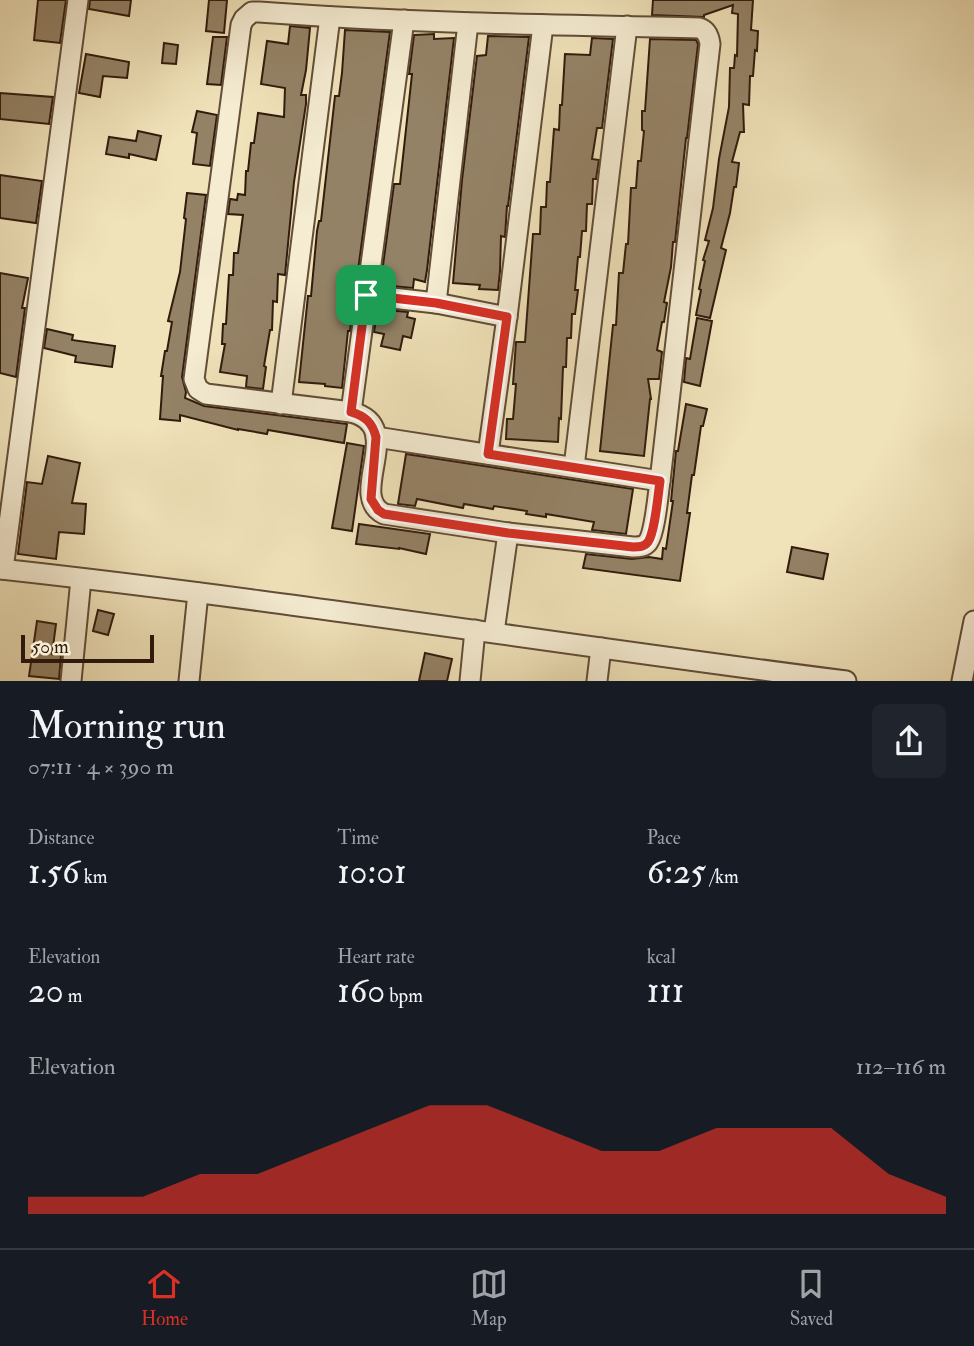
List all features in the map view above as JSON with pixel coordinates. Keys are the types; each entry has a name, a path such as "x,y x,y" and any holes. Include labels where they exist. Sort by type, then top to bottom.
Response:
{"street":[{"path":"78,0 1,569 485,631 846,681"},
{"path":"259,12 404,20 699,28 706,33 710,44 660,481 652,531 649,540 639,547 508,533 384,514 371,499 376,437 374,429 362,415 206,394 198,389 194,379 241,25 248,15 259,12"},
{"path":"281,404 330,17"},
{"path":"351,412 404,20"},
{"path":"436,303 468,23"},
{"path":"488,454 543,25"},
{"path":"574,467 627,26"},
{"path":"366,295 436,303 507,317"},
{"path":"376,437 660,481"},
{"path":"470,681 508,533"},
{"path":"72,681 81,579"},
{"path":"189,681 198,593"},
{"path":"962,681 974,621"},
{"path":"597,681 601,648"}],"building":[{"path":"38,0 66,0 60,43 34,40"},
{"path":"90,0 131,0 129,16 89,9"},
{"path":"209,0 227,0 224,33 206,31"},
{"path":"653,0 753,0 751,30 758,31 757,51 755,50 753,76 750,76 749,105 743,104 744,132 740,132 732,162 739,163 736,187 721,248 726,250 710,318 696,315 705,261 703,260 709,241 705,240 713,208 729,107 730,68 734,68 735,55 737,56 738,14 732,13 733,5 704,17 652,15"},
{"path":"290,26 310,28 301,95 306,95 306,104 294,182 285,275 278,274 277,302 273,301 272,330 264,366 263,389 246,387 247,376 220,372 225,344 222,344 223,324 226,324 229,275 233,275 234,253 238,253 243,215 228,214 230,199 237,200 238,194 245,195 246,171 251,143 254,143 258,113 284,117 285,88 261,84 267,41 288,44"},
{"path":"345,30 390,32 342,388 299,382 335,96 339,96"},
{"path":"434,34 434,39 454,38 425,282 414,279 413,288 391,286 381,280 394,184 400,184 414,35"},
{"path":"488,36 529,37 505,237 501,236 498,290 479,289 480,285 453,283 477,56 486,55"},
{"path":"213,37 227,37 221,85 207,84"},
{"path":"592,38 613,39 602,128 597,128 592,159 599,160 596,179 593,179 592,204 587,204 586,231 582,231 578,257 575,290 578,290 575,314 572,314 571,338 567,338 566,367 563,367 558,442 506,439 507,419 513,419 516,342 525,342 533,234 540,234 541,207 546,207 547,182 550,182 554,129 559,130 565,54 590,55"},
{"path":"650,39 696,40 698,44 675,242 664,302 667,303 657,350 662,352 659,379 648,379 651,399 644,456 600,451 613,325 616,325 619,273 623,273 628,244 631,188 636,188 638,161 641,161 644,131 642,111 645,111"},
{"path":"164,43 178,45 176,64 162,63"},
{"path":"86,54 129,62 127,78 103,76 100,97 79,93"},
{"path":"0,93 53,97 49,124 0,119"},
{"path":"197,111 217,115 210,166 193,164 197,133 192,132"},
{"path":"138,131 161,136 156,160 129,154 129,158 106,154 109,137 136,141"},
{"path":"0,175 42,181 36,223 0,218"},
{"path":"187,193 206,195 182,377 185,398 204,406 347,424 344,443 268,430 267,434 238,430 180,415 180,421 160,419 161,376 172,322 168,321 180,272"},
{"path":"0,273 28,278 22,308 25,308 16,377 0,373"},
{"path":"386,310 408,312 407,317 415,319 411,338 403,336 400,350 381,346 384,334 374,332 377,313 385,315"},
{"path":"697,318 712,321 700,386 684,382 686,358 690,359"},
{"path":"47,329 73,335 72,340 115,346 112,367 75,362 76,356 44,348"},
{"path":"686,404 707,409 692,475 687,513 690,513 680,581 583,568 586,554 662,559 673,501 676,451"},
{"path":"347,443 364,446 352,531 332,528"},
{"path":"406,454 633,489 626,534 592,530 594,522 546,514 546,517 526,514 527,511 494,506 493,509 464,504 463,508 417,499 415,506 398,504"},
{"path":"48,456 80,463 72,503 86,504 84,534 59,532 56,559 18,554 27,482 42,484"},
{"path":"359,524 430,534 426,554 399,548 356,544"},
{"path":"792,547 828,554 823,579 787,572"},
{"path":"98,610 114,614 108,635 93,631"},
{"path":"37,621 56,624 52,654 61,655 59,679 29,676"},
{"path":"425,653 452,659 447,681 419,681"}],"route":[{"path":"366,295 436,303 507,317 488,454 660,481 649,540 644,545 633,547 508,533 384,514 378,510 371,499 376,437 374,429 362,415 351,412 366,295"}]}
